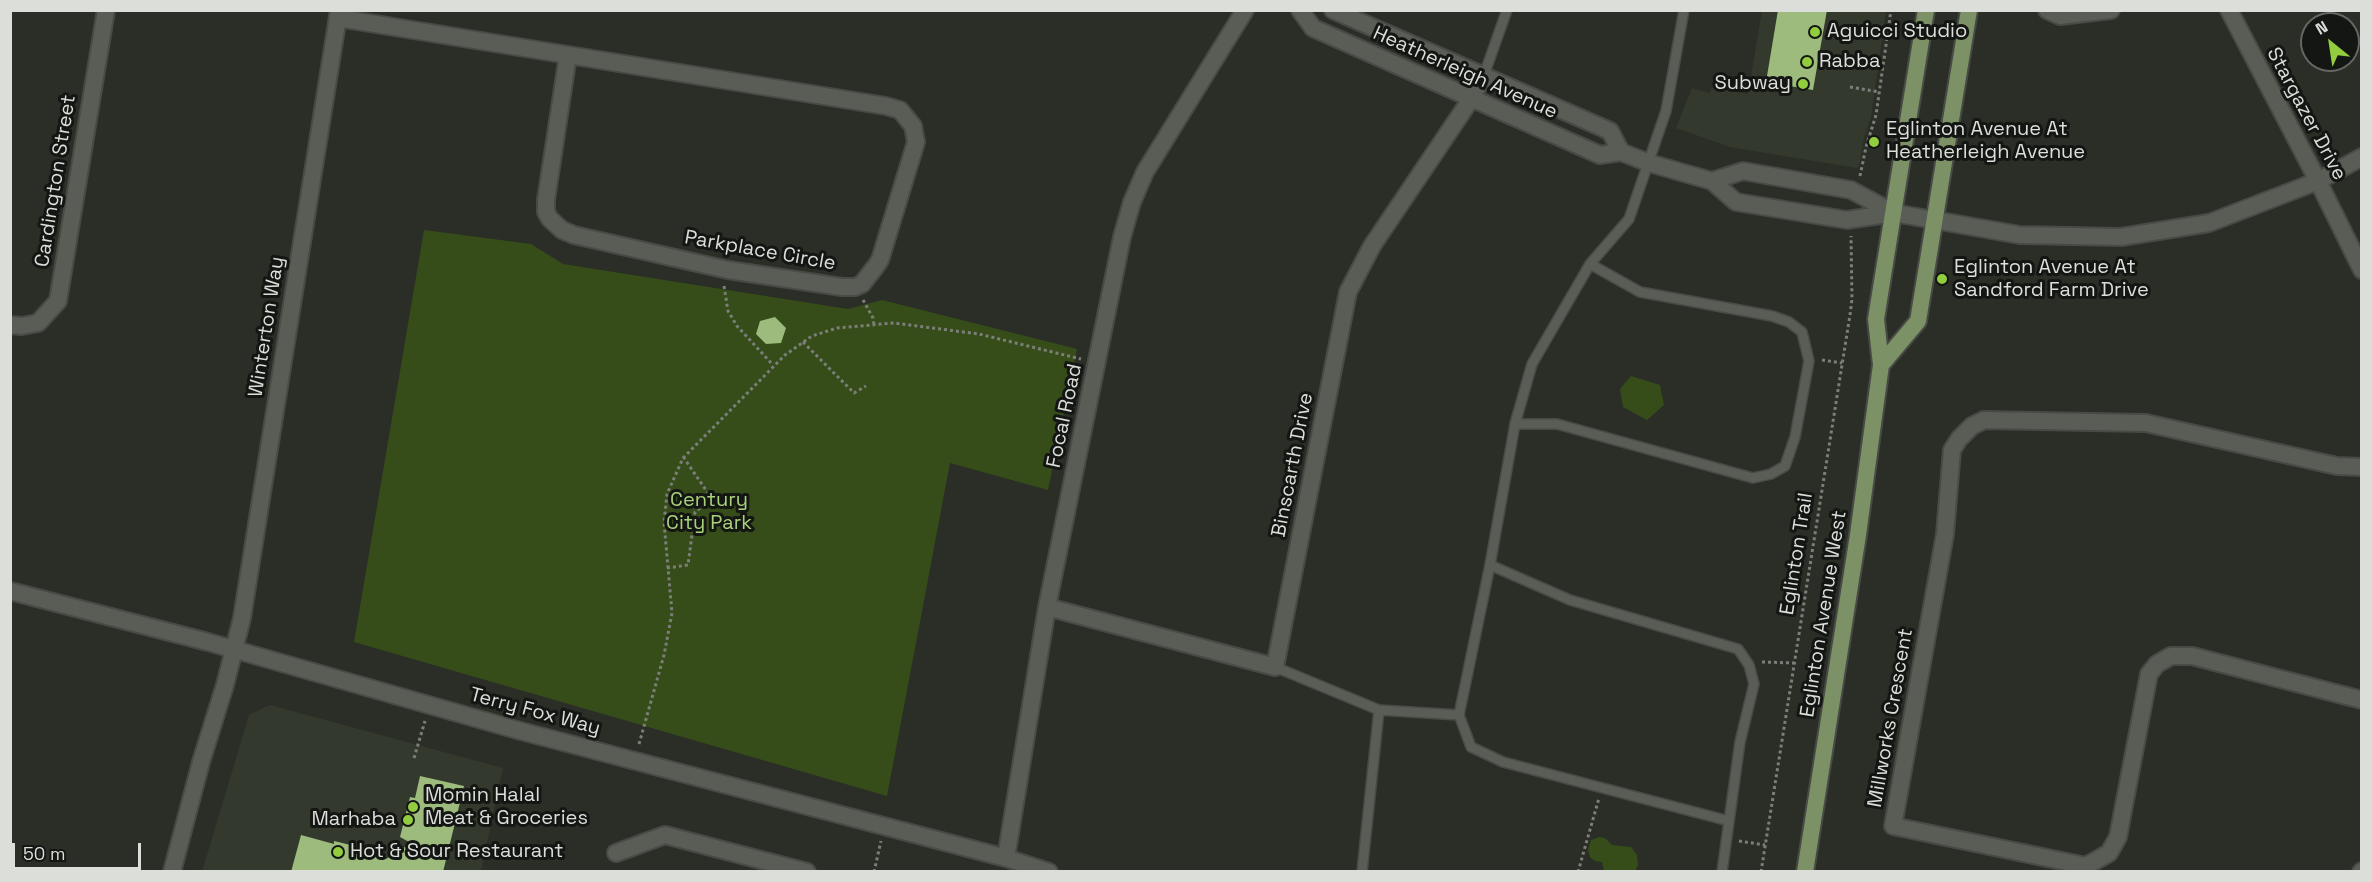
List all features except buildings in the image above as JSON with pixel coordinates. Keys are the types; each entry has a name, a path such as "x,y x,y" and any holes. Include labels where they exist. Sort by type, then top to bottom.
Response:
{"main road":[{"name":"Eglinton Avenue West","path":"1806,871 1858,535 1881,364 1876,319 1926,10"},
{"path":"1881,364 1918,321 1969,10"}],"street":[{"name":"Cardington Street","path":"10,325 22,327 38,323 58,300 106,10"},
{"name":"Focal Road","path":"1006,858 1047,607 1122,237 1132,202 1145,172 1245,10"},
{"name":"Heatherleigh Avenue","path":"1333,10 1610,131 1621,152"},
{"path":"2047,10 2060,16 2110,10"},
{"name":"Stargazer Drive","path":"2229,10 2318,181 2361,270"},
{"name":"Heatherleigh Avenue","path":"1301,11 1313,28 1471,99 1600,155 1621,152 1648,163 1712,182 1736,202 1847,219 1894,213"},
{"name":"Parkplace Circle","path":"338,14 900,110 913,126 916,142 880,260 862,284 855,287 842,287 728,270 574,235 553,223 546,212 546,200 568,55"},
{"name":"Winterton Way","path":"172,872 234,650 243,607 338,14"},
{"name":"Binscarth Drive","path":"1275,667 1348,292 1372,246 1471,99 1484,75"},
{"path":"1712,182 1743,171 1851,190 1894,213 1935,221 2020,235 2121,237 2209,223 2318,181 2361,157"},
{"name":"Millworks Crescent","path":"2361,467 2337,466 2146,423 1984,420 1972,426 1952,450 1945,534 1893,826 2086,866 2109,853 2118,837 2148,674 2157,664 2171,656 2192,656 2361,700"},
{"name":"Terry Fox Way","path":"10,591 234,650 634,761 1006,858 1049,872"},
{"path":"1047,607 1275,667"},
{"path":"616,853 665,835 807,872"}],"lane":[{"path":"1484,75 1507,10"},
{"path":"1684,10 1666,111 1629,219 1590,264 1532,364 1515,424 1490,565 1459,715 1471,747 1503,762 1729,821"},
{"path":"1515,424 1557,424 1753,478 1771,474 1785,466 1795,437 1809,361 1802,332 1789,322 1772,316 1640,292 1590,264"},
{"path":"1490,565 1570,600 1738,649 1749,665 1754,684 1740,742 1722,872"},
{"path":"1275,667 1379,710 1459,715"},
{"path":"1362,872 1379,710"}],"path":[{"path":"1861,171 1876,115 1891,10"},
{"path":"1850,87 1879,93"},
{"name":"Eglinton Trail","path":"1761,872 1852,299 1850,241"},
{"path":"728,270 724,289 728,311 737,326 773,365"},
{"path":"855,287 873,318 874,326"},
{"path":"634,761 664,655 672,613 664,522 667,494 683,458 773,365 812,336 837,328 894,323 979,334 1097,363"},
{"path":"803,342 854,393 866,386"},
{"path":"1817,359 1842,363"},
{"path":"667,568 688,565 695,512 711,499 683,458"},
{"path":"1762,662 1795,663"},
{"path":"414,758 430,705"},
{"path":"1578,872 1602,788"},
{"path":"874,872 884,826"},
{"path":"1739,841 1765,844"}],"shaded area":[{"path":"1762,11 1886,11 1871,117 1857,168 1730,147 1676,128 1692,88 1710,93 1712,87 1748,94"},
{"path":"270,705 503,768 481,871 202,872 249,715"}],"green space":[{"name":"Century City Park","path":"424,230 531,244 563,264 848,309 882,300 1077,349 1048,490 950,463 887,796 354,642"},
{"path":"1631,376 1660,385 1664,405 1647,420 1623,407 1620,389"},
{"path":"1599,837 1605,838 1612,845 1631,847 1637,855 1638,865 1635,871 1604,871 1602,862 1590,857 1588,850 1591,840"}],"place":[{"name":"Aguicci Studio","path":"1815,32"},
{"name":"Rabba","path":"1807,62"},
{"name":"Subway","path":"1803,84"},
{"name":"Eglinton Avenue At Heatherleigh Avenue","path":"1874,142"},
{"name":"Eglinton Avenue At Sandford Farm Drive","path":"1942,279"},
{"name":"Momin Halal Meat & Groceries","path":"413,807"},
{"name":"Marhaba","path":"408,820"},
{"name":"Hot & Sour Restaurant","path":"338,852"}]}
